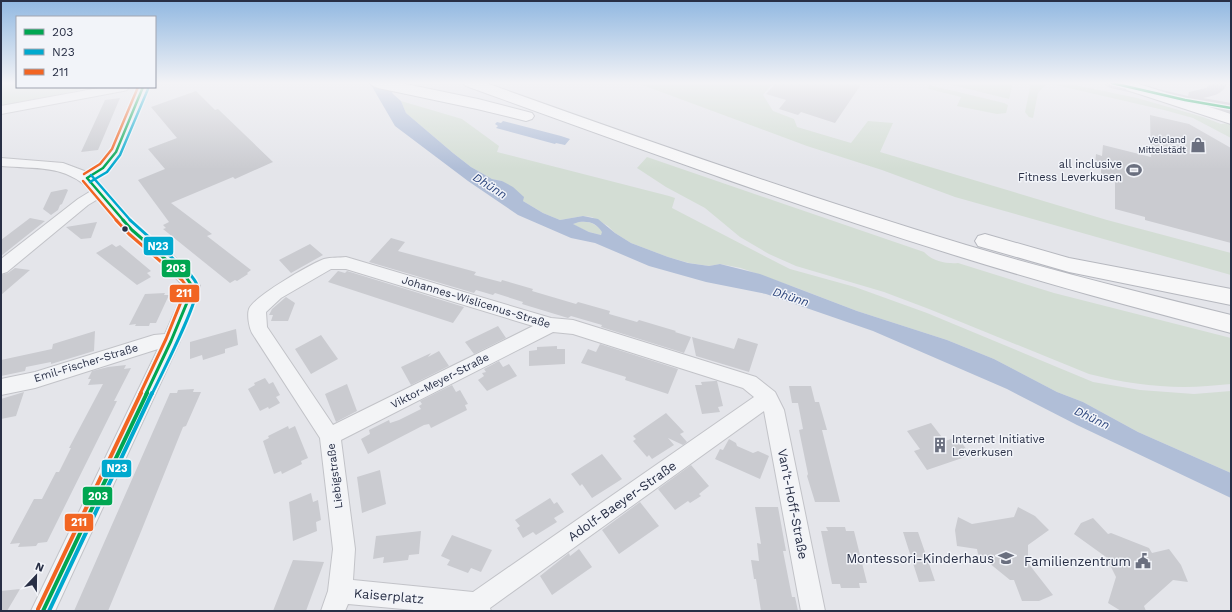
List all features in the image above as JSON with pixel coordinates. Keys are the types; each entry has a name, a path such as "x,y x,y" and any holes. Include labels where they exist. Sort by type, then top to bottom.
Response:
{"highway":[{"path":"507,112 693,162"},
{"path":"551,112 693,162 960,250 1060,279 1231,324"},
{"path":"584,112 906,219 1069,265 1231,298"},
{"path":"1208,112 1231,119"}],"street":[{"path":"87,178 103,168 116,152 133,112"},
{"path":"1,162 63,168 71,170 87,178 132,230 178,268 192,286 190,297 171,341 43,611"},
{"path":"1,268 83,202 99,192"},
{"name":"Johannes-Wislicenus-Straße","path":"257,310 275,294 328,264 346,263 551,325 573,327 749,382 768,398"},
{"name":"Liebigstraße","path":"257,310 258,328 330,436 344,549 336,601"},
{"name":"Viktor-Meyer-Straße","path":"330,436 551,325"},
{"name":"Emil-Fischer-Straße","path":"1,387 35,380 154,342 171,341"},
{"name":"Adolf-Baeyer-Straße","path":"477,607 768,398"},
{"name":"Van't-Hoff-Straße","path":"768,398 774,410 813,611"},
{"name":"Kaiserplatz","path":"336,601 477,607"}],"shaded area":[{"path":"405,112 437,112 462,119 499,146 497,152 675,198 672,208 790,269 855,287 927,313 1093,382 1140,390 1194,394 1231,391 1231,473 1138,432 1083,402 1057,392 994,359 947,340 857,311 741,268 720,264 709,266 689,263 668,257 631,243 615,233 608,226 592,217 583,216 560,220 543,213 523,201 502,181 492,179 471,167"},
{"path":"714,112 774,112 794,119 797,127 851,143 868,121 893,123 880,152 1107,220 1231,253 1231,275 955,197 882,170 807,146"},
{"path":"985,112 1006,112 1006,113 997,114"},
{"path":"1025,112 1034,112 1033,118 1029,117"},
{"path":"1170,112 1184,112 1221,124 1231,123 1231,138 1193,118"},
{"path":"647,157 924,252 931,258 940,261 958,263 1054,293 1231,338 1231,384 1172,387 1125,382 1089,374 884,292 796,266 769,254 740,237 705,208 666,187 637,168"},
{"path":"579,222 592,224 603,232 601,235 589,232 572,224"}],"water":[{"name":"Dhünn","path":"387,112 405,112 471,167 492,179 502,181 513,187 524,197 523,201 543,213 560,220 583,216 598,219 615,233 631,243 668,257 688,263 709,266 720,264 760,274 857,311 947,340 994,359 1057,392 1083,402 1138,432 1231,473 1231,498 1077,425 1007,389 873,331 766,294 706,282 649,266 595,243 571,238 518,215 468,181 395,126","holes":["579,222 590,222 597,226 602,232 601,235 589,232 573,224"]},
{"path":"503,121 570,139 565,145 555,144 496,128 498,126 495,124 497,122 501,123"}],"building":[{"path":"100,112 114,112 98,150 81,152"},
{"path":"155,112 221,112 273,162 235,179 233,177 171,203 212,234 207,236 251,270 247,273 248,274 237,281 235,280 230,283 163,229 166,228 163,225 169,222 138,180 165,169 148,149 177,138"},
{"path":"787,112 843,112 835,123 801,112 798,115"},
{"path":"1150,115 1189,124 1231,148 1231,243 1145,220 1145,217 1115,209 1115,182 1101,179 1101,167 1095,165 1096,154 1102,156 1103,145 1151,157"},
{"path":"66,189 68,190 58,210 51,215 43,209 51,192"},
{"path":"30,218 45,221 1,256 1,240"},
{"path":"97,222 91,238 81,239 66,227"},
{"path":"391,238 405,242 398,251 476,272 474,275 501,282 502,280 533,289 532,291 576,304 578,302 610,311 609,314 637,322 639,320 691,337 684,353 601,327 602,325 571,316 568,318 522,304 523,302 495,293 493,295 476,290 474,293 369,262"},
{"path":"112,244 116,247 120,245 151,271 147,273 151,277 137,285 96,253"},
{"path":"310,244 323,255 291,273 279,260"},
{"path":"15,268 30,270 1,295 1,275 8,273"},
{"path":"338,271 345,273 347,271 464,307 453,323 328,282"},
{"path":"165,293 164,295 169,295 156,323 150,323 149,326 135,326 136,324 129,325 145,294"},
{"path":"286,297 295,303 288,321 271,321 273,315 269,315 272,309"},
{"path":"498,326 506,338 474,354 465,342"},
{"path":"236,329 238,345 225,349 225,353 203,360 202,355 190,359 190,342"},
{"path":"95,331 94,351 51,364 51,362 26,367 25,371 1,376 1,360 52,349 53,344"},
{"path":"321,335 338,359 311,374 295,349"},
{"path":"692,337 734,349 738,338 758,344 749,372 696,356"},
{"path":"600,344 678,369 668,394 625,380 626,377 581,363 588,349 596,352"},
{"path":"557,346 557,349 565,349 565,364 529,366 529,351 537,350 537,347"},
{"path":"439,351 449,366 411,385 401,367 431,353 428,357"},
{"path":"499,361 503,367 509,364 517,376 487,391 478,380 484,376 482,373 486,372 484,369"},
{"path":"126,365 124,369 131,368 114,401 117,401 47,542 38,543 36,546 18,547 20,543 10,544 34,499 42,499 56,472 59,472 71,448 69,448 103,384 88,385 91,379 88,379 92,371"},
{"path":"265,378 269,384 273,382 280,395 276,397 280,403 269,409 268,407 260,411 248,389 255,385 254,383"},
{"path":"717,381 723,406 718,407 720,412 702,414 695,385 702,385 701,382"},
{"path":"347,384 357,411 336,422 325,394"},
{"path":"452,385 456,392 460,390 468,404 465,405 467,410 431,428 429,424 424,425 368,454 361,439 370,434 369,430 389,420 390,423 399,420 421,409 419,406 422,404 420,401"},
{"path":"789,386 811,386 815,402 819,402 827,430 822,430 840,502 815,502 807,476 808,474 799,430 803,429 798,403 792,403"},
{"path":"194,389 193,392 201,392 186,426 183,427 108,611 74,611 170,393 177,393 178,390"},
{"path":"24,392 16,416 1,419 1,399"},
{"path":"666,413 684,432 680,434 687,442 683,445 668,438 674,445 652,459 649,455 647,457 633,441 636,439 633,436"},
{"name":"Internet Initiative Leverkusen","path":"931,423 945,441 957,437 971,455 927,470 914,451 920,449 907,431"},
{"path":"288,426 289,429 295,426 308,458 301,461 302,464 282,474 281,471 274,474 263,441 269,438 268,436"},
{"path":"729,439 736,443 737,446 753,453 758,451 769,456 760,479 715,459 720,449 723,450"},
{"path":"602,454 622,479 592,498 582,484 580,486 571,474"},
{"path":"691,465 709,486 699,494 701,496 690,503 688,501 675,510 658,489"},
{"path":"380,470 386,504 362,513 357,477"},
{"path":"311,493 313,502 318,500 321,520 316,522 317,531 293,541 289,502"},
{"path":"550,498 554,504 557,502 564,512 554,518 557,522 536,535 533,532 523,538 517,528 520,526 515,520"},
{"path":"640,502 659,526 619,554 602,530"},
{"path":"755,507 778,507 786,551 783,551 792,597 795,597 798,611 761,611 756,579 754,579 751,560 759,561 757,543 761,544"},
{"name":"Montessori-Kinderhaus","path":"1018,507 1035,516 1049,530 1028,545 1028,563 1053,595 1039,601 1022,601 1014,580 1010,580 978,554 977,549 957,546 955,530 958,517 972,524 1014,517"},
{"name":"Familienzentrum","path":"1093,518 1108,534 1111,533 1149,548 1152,553 1169,549 1181,565 1188,582 1173,580 1144,606 1146,611 1121,611 1108,603 1116,577 1106,557 1074,534 1081,523"},
{"path":"826,527 845,527 846,531 854,531 867,583 859,583 860,588 841,588 840,584 832,584 821,531 828,531"},
{"path":"421,531 419,554 409,555 408,560 383,563 384,557 373,559 376,536"},
{"path":"903,532 918,532 935,581 919,582"},
{"path":"452,535 492,550 481,572 471,568 468,573 447,565 450,560 441,556"},
{"path":"579,549 592,567 552,595 540,576 569,553 570,556"},
{"path":"293,560 324,562 306,611 273,611"},
{"path":"20,589 7,611 1,611 1,591"}],"transit line":[{"name":"211","path":"84,174 100,164 112,149 128,112"},
{"name":"203","path":"87,178 103,168 116,152 133,112"},
{"name":"N23","path":"90,182 107,172 120,155 138,112"},
{"name":"N23","path":"49,611 176,343 196,295 197,285 190,274 136,226 91,175"},
{"name":"203","path":"43,611 171,341 191,293 192,286 186,277 132,230 87,178"},
{"name":"211","path":"38,609 166,339 187,287 182,280 129,234 83,181"}],"place":[{"name":"Veloland Mittelstädt","path":"1198,145"},
{"name":"all inclusive Fitness Leverkusen","path":"1134,170"},
{"name":"Internet Initiative Leverkusen","path":"940,445"},
{"name":"Montessori-Kinderhaus","path":"1006,558"},
{"name":"Familienzentrum","path":"1143,561"}]}
